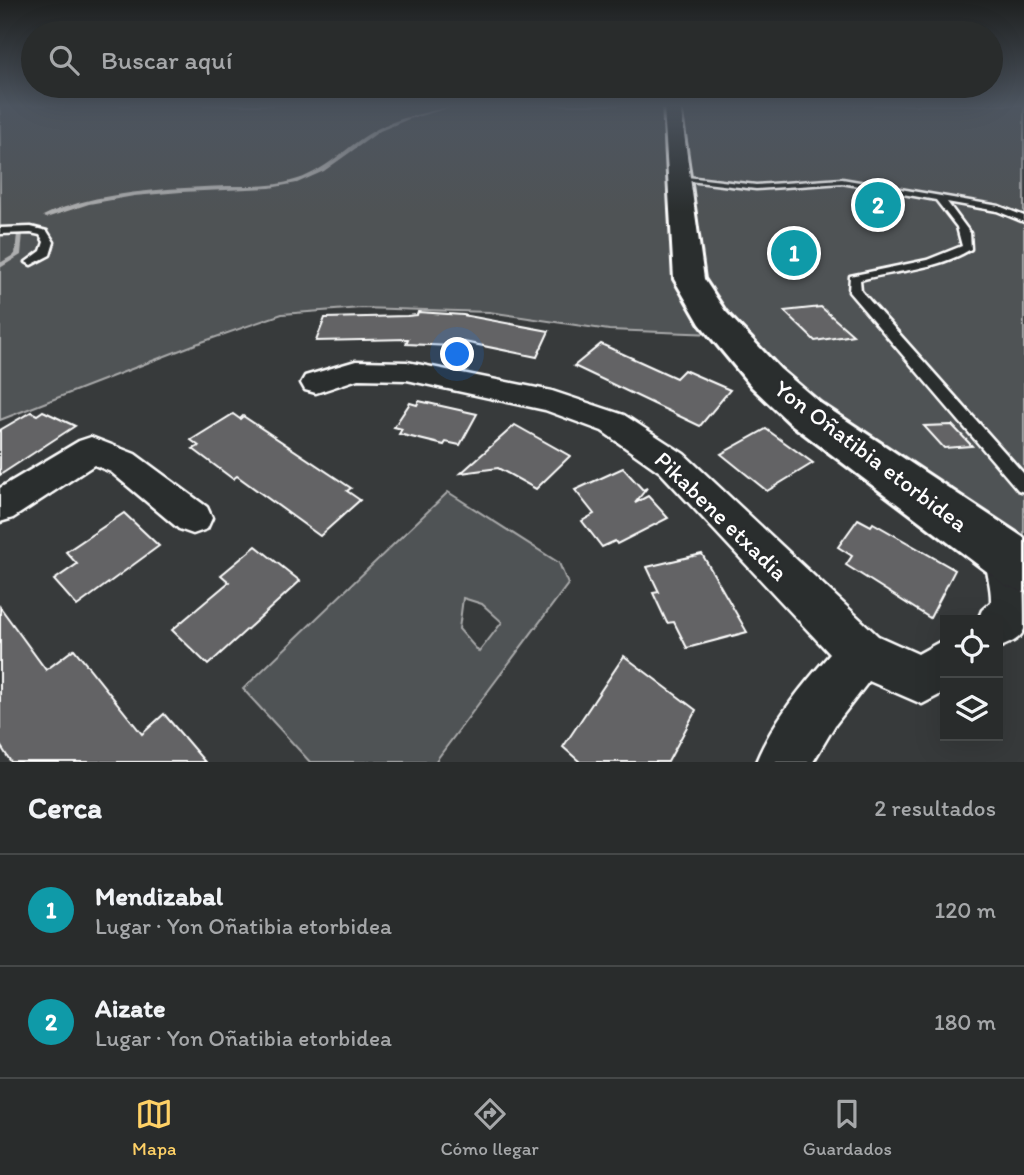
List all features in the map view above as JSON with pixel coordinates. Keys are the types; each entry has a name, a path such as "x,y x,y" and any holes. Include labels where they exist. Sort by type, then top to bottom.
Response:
{"main road":[{"name":"Yon Oñatibia etorbidea","path":"677,141 681,178 681,224 689,279 726,335 766,378 805,413 1014,561"}],"street":[{"name":"Pikabene etxadia","path":"316,383 356,370 407,371 552,401 613,423 672,463 861,653 922,680 940,667"},
{"path":"0,507 92,450 123,463 193,518"},
{"path":"1003,622 1008,618 1015,598 1014,561"},
{"path":"783,762 817,707 861,653"}],"lane":[{"path":"681,178 756,187 842,181 999,209 1024,219"},
{"path":"938,197 954,215 968,239 967,247 956,255 929,263 882,270 854,278 855,292 1024,485"},
{"path":"0,230 32,230 44,233 48,242 46,253 31,262"}],"shaded area":[{"path":"0,141 1024,141 1024,568 715,334 609,330 489,312 361,308 282,314 196,344 0,420"},
{"path":"448,492 559,563 568,584 435,762 310,762 243,689","holes":["463,598 482,604 502,622 479,652 459,629"]}],"building":[{"path":"821,307 853,335 815,341 784,311"},
{"path":"418,312 463,315 549,331 537,357 454,340 452,346 406,344 408,339 316,341 325,318 407,316 417,315"},
{"path":"601,344 676,378 684,370 730,390 700,426 574,366"},
{"path":"419,401 477,414 460,445 446,442 444,445 399,434 402,429 394,427 410,403 417,405"},
{"path":"43,411 75,426 0,475 0,430 31,412 37,415"},
{"path":"233,414 240,419 243,416 351,488 347,491 360,500 320,536 237,476 233,479 193,449 199,446 191,440"},
{"path":"515,425 570,456 536,489 498,468 461,473"},
{"path":"952,425 972,446 944,448 924,426"},
{"path":"766,429 813,463 767,491 721,454"},
{"path":"623,468 643,490 647,488 635,503 648,496 668,518 617,544 615,541 602,547 582,521 594,514 575,490"},
{"path":"124,513 159,546 77,606 54,580 77,564 66,552"},
{"path":"858,519 871,526 873,523 955,570 930,618 846,565 852,556 838,547"},
{"path":"256,546 300,581 208,665 172,630 229,582 221,575"},
{"path":"702,554 747,632 687,648 674,622 667,623 653,593 659,592 647,567"},
{"path":"0,607 46,670 74,649 142,734 164,714 205,762 11,762 0,745"},
{"path":"624,656 696,710 668,762 580,762 563,747"}],"waterway":[{"path":"46,216 66,208 111,198 181,190 287,184 322,170 361,141"},
{"path":"0,266 18,255 20,233"}],"place":[{"name":"Aizate","path":"878,205"},
{"name":"Mendizabal","path":"794,253"}]}
